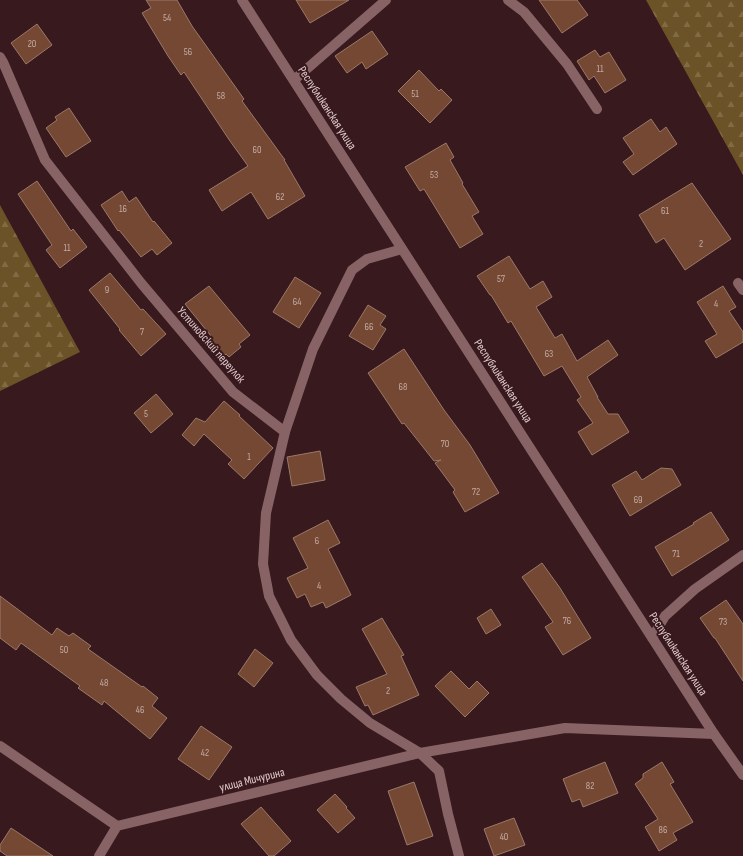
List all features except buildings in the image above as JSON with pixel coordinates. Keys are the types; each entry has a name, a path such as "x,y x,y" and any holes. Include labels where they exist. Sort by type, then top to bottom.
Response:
{"street":[{"name":"Республиканская улица","path":"242,0 714,734 743,775"},
{"path":"294,80 386,0"},
{"path":"508,0 524,12 567,64 596,109"},
{"name":"Устиновский переулок","path":"0,57 45,160 141,283 233,392 285,432"},
{"path":"402,249 367,259 352,270 313,349 285,432 266,513 263,564 269,596 291,640 317,675 341,699 370,723 420,753 439,771 459,856"},
{"path":"652,638 665,616 695,589 743,555"},
{"name":"улица Мичурина","path":"117,826 420,753 565,728 714,734"},
{"path":"0,746 117,826 99,856"}],"green space":[{"path":"646,0 743,0 743,175"},
{"path":"0,205 80,352 0,391"}]}
